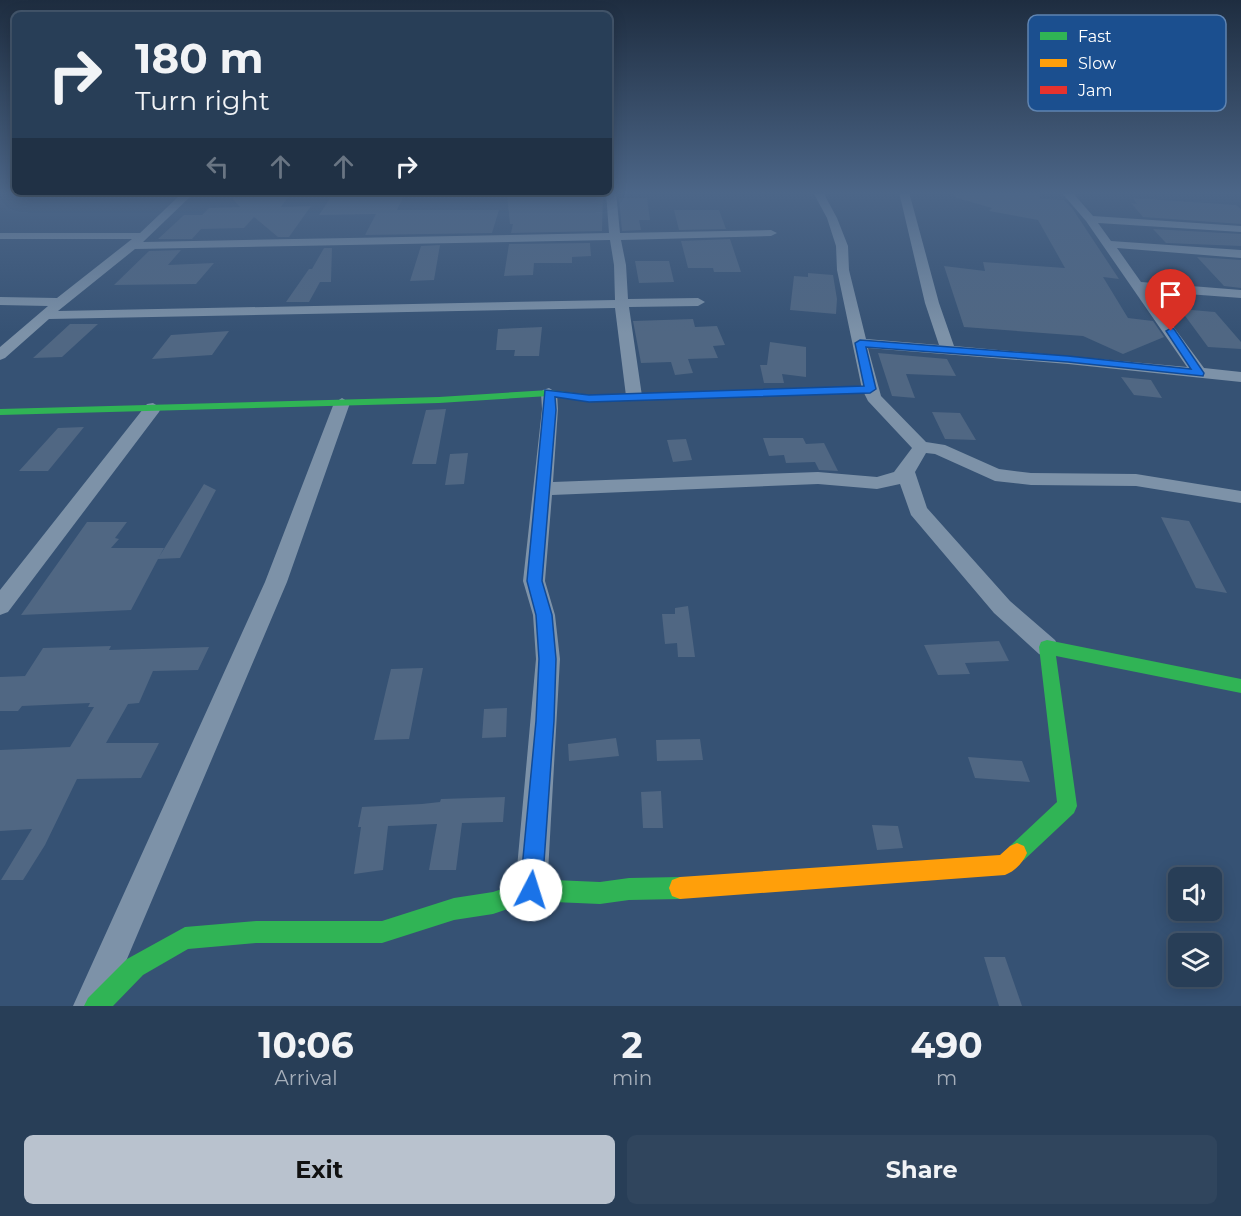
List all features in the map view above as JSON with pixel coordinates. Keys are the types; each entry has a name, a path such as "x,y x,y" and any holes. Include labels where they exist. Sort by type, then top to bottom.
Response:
{"street":[{"path":"0,355 60,302 139,239"},
{"path":"132,246 511,239"},
{"path":"615,239 620,265 621,302 634,396"},
{"path":"840,239 843,270 870,389 874,398 921,447 939,450 977,468 1012,478 1136,480 1241,497"},
{"path":"916,239 934,309 948,350"},
{"path":"1104,239 1199,373"},
{"path":"1108,244 1241,254"},
{"path":"1138,286 1241,294"},
{"path":"0,301 60,302"},
{"path":"45,315 698,302"},
{"path":"860,343 1068,359 1241,377"},
{"path":"0,412 439,400 549,393 589,398 870,389"},
{"path":"531,890 548,659 544,615 534,581 550,410 549,393"},
{"path":"90,1006 276,582 342,403"},
{"path":"0,606 153,408"},
{"path":"543,489 651,482 822,478 879,482 896,479 906,472 921,447"},
{"path":"906,472 918,510 1002,607 1047,647 1241,687"},
{"path":"96,1006 135,967 185,938 316,930 382,932 454,909 493,903 531,890 600,893 629,889 692,888 1005,865 1067,806 1047,647"}],"building":[{"path":"730,239 741,272 714,272 713,268 688,268 681,241"},
{"path":"1049,239 1092,239 1119,279 1103,277 1128,318 1153,321 1164,337 1123,354 1083,336 964,327 944,266 985,271 983,262 1065,268"},
{"path":"1162,239 1241,239 1241,246 1166,243"},
{"path":"590,243 591,256 572,257 572,263 534,263 533,275 504,276 509,244"},
{"path":"440,245 434,280 410,281 421,246"},
{"path":"324,248 332,248 331,282 320,282 309,302 286,302 309,269 312,269"},
{"path":"181,250 168,265 214,263 196,284 114,285 149,251"},
{"path":"1197,257 1241,260 1241,288 1224,286"},
{"path":"635,261 669,261 674,282 639,283"},
{"path":"808,273 833,275 837,299 836,314 790,310 794,276 808,277"},
{"path":"1180,309 1215,312 1241,342 1241,349 1208,347"},
{"path":"693,319 695,327 717,326 725,345 713,346 718,358 688,359 693,373 675,375 671,362 641,363 633,321"},
{"path":"70,324 98,324 62,357 33,358"},
{"path":"542,327 539,356 514,356 515,350 496,350 498,329"},
{"path":"229,331 212,355 152,359 171,335"},
{"path":"770,342 806,347 806,377 782,374 784,383 764,383 760,365 767,365"},
{"path":"878,353 947,359 956,376 906,374 915,398 892,396"},
{"path":"1121,377 1151,380 1162,398 1134,395"},
{"path":"446,409 436,464 412,464 426,410"},
{"path":"932,412 960,413 976,440 945,439"},
{"path":"84,427 48,471 19,471 58,428"},
{"path":"763,438 803,438 806,444 824,443 838,471 819,470 815,462 786,463 784,455 769,456"},
{"path":"686,439 692,460 673,462 667,440"},
{"path":"468,453 464,484 445,485 450,454"},
{"path":"204,484 216,490 180,558 158,559 131,610 21,615 87,522 127,522 115,538 119,539 111,548 164,548 159,557"},
{"path":"1161,517 1189,521 1227,593 1196,588"},
{"path":"688,606 695,657 678,657 677,643 665,644 662,614 675,614 675,608"},
{"path":"999,641 1009,661 965,663 970,674 938,675 924,645"},
{"path":"111,646 109,650 209,647 198,670 153,671 139,703 128,704 106,743 159,743 141,778 77,779 45,845 23,880 1,880 32,829 0,831 0,750 70,747 94,707 88,707 90,703 22,706 18,711 0,711 0,677 25,676 43,648"},
{"path":"423,668 409,739 374,740 391,669"},
{"path":"507,708 506,737 482,738 484,709"},
{"path":"616,738 619,756 569,761 568,744"},
{"path":"700,739 703,760 657,761 656,740"},
{"path":"968,757 1022,761 1030,782 975,778"},
{"path":"661,791 663,828 643,828 641,792"},
{"path":"505,797 503,822 462,823 456,870 429,870 437,824 388,826 383,870 354,874 362,807 422,804 440,802 441,799"},
{"path":"872,825 898,826 903,848 877,850"},
{"path":"984,957 1005,957 1022,1006 999,1006"}],"traffic: fast":[{"path":"0,412 439,400 549,393 590,398"},
{"path":"1017,853 1067,806 1047,647 1241,686"},
{"path":"96,1006 135,967 185,938 256,932 382,932 454,909 493,903 531,890 600,893 629,889 680,888"}],"traffic: slow":[{"path":"680,888 1005,865 1017,853"}],"traffic: jam":[{"path":"590,398 870,389"}],"route":[{"path":"531,890 548,659 544,615 534,581 550,410 549,393 589,398 870,389 860,343 1068,359 1199,373 1171,331"}]}
